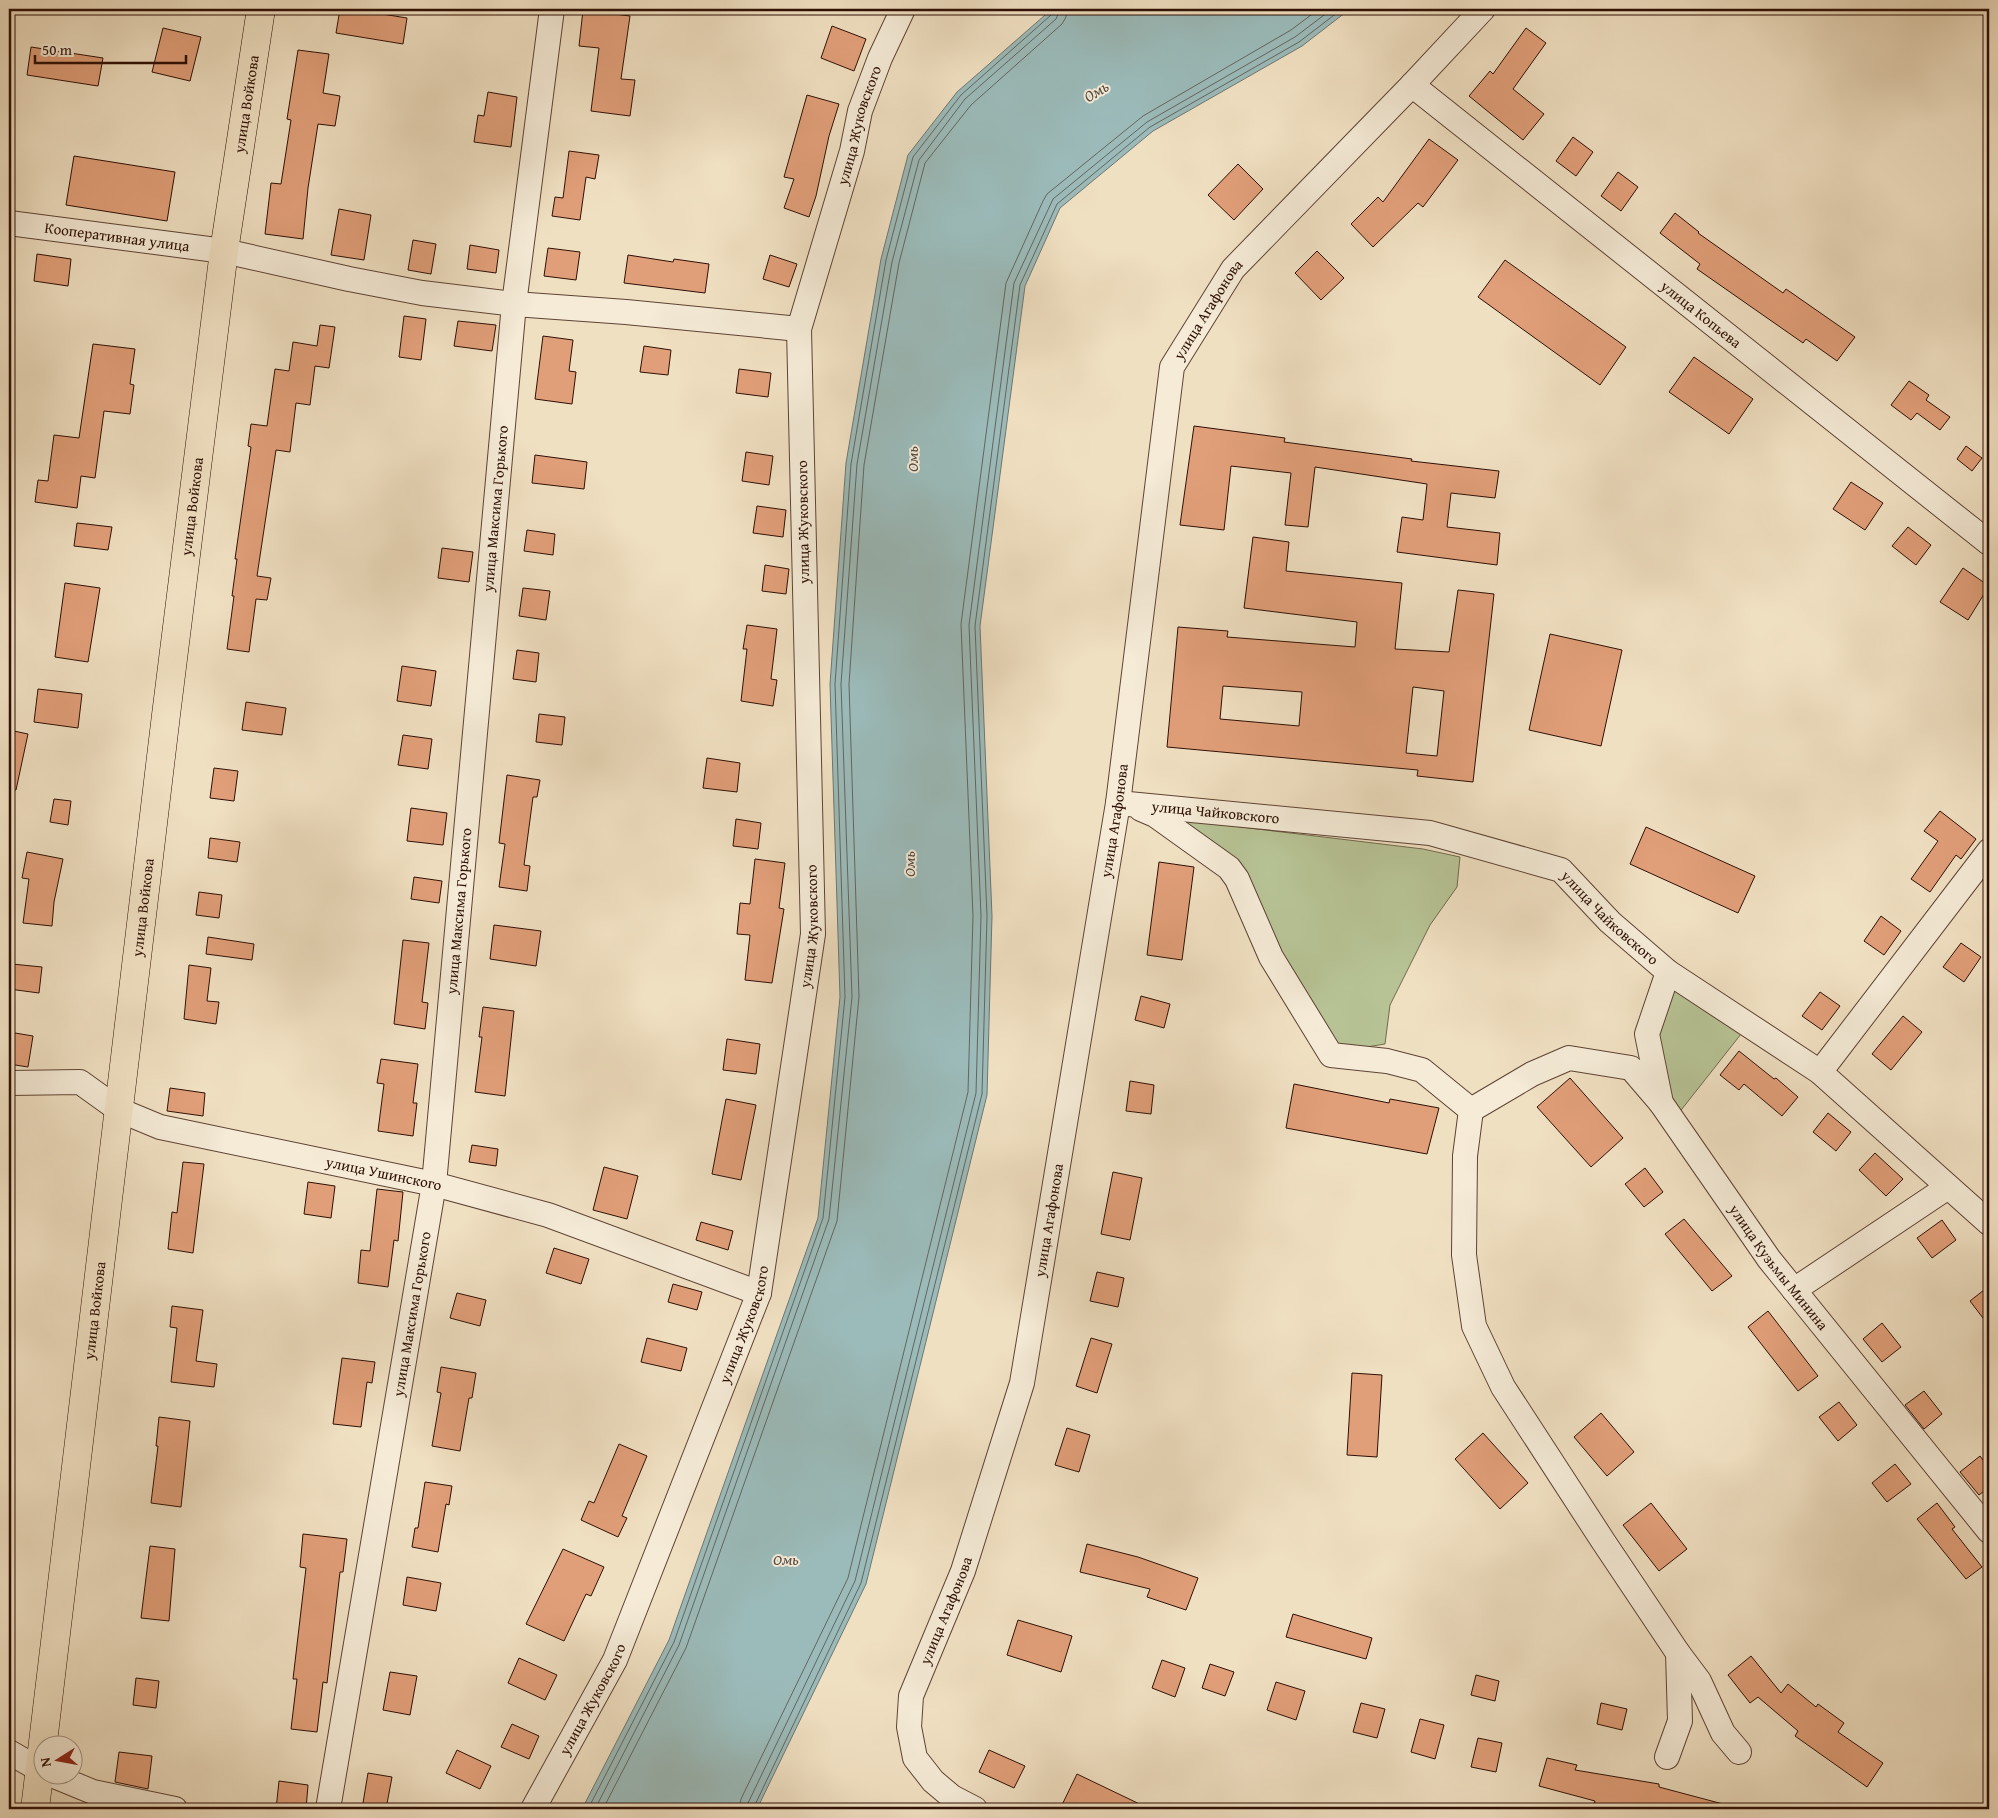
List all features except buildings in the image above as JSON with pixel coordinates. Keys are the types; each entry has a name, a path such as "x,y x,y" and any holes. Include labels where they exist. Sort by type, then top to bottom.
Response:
{"main road":[{"name":"улица Войкова","path":"49,1736 118,1110 224,251 261,9"},
{"name":"улица Войкова","path":"35,1809 41,1786"}],"street":[{"name":"улица Максима Горького","path":"328,1809 434,1184 514,304 552,9"},
{"name":"улица Жуковского","path":"533,1809 615,1660 759,1293 813,934 799,329 852,151 860,111 880,58 903,9"},
{"name":"улица Агафонова","path":"975,1809 952,1798 933,1782 916,1758 909,1727 911,1696 963,1571 1022,1383 1124,803 1172,367 1233,269 1483,9"},
{"name":"улица Копьева","path":"1412,85 1989,543"},
{"name":"Кооперативная улица","path":"9,223 224,251 349,279 413,291 514,304 626,312 799,329"},
{"name":"улица Чайковского","path":"1124,803 1430,834 1561,870 1610,922 1668,972 1820,1072 1989,1223"},
{"path":"1124,803 1155,815 1229,868 1237,879 1271,957 1331,1055 1386,1061 1422,1070 1471,1110"},
{"path":"1820,1072 1989,851"},
{"path":"1471,1110 1532,1074 1569,1058 1628,1053 1647,1034 1668,972"},
{"name":"улица Кузьмы Минина","path":"1647,1034 1661,1103 1769,1260 1989,1531"},
{"path":"1569,1058 1631,1068 1661,1103"},
{"name":"улица Ушинского","path":"9,1083 80,1082 118,1110 160,1127 434,1184 548,1215 759,1293"},
{"path":"1471,1110 1465,1156 1464,1255 1474,1326 1503,1388 1678,1653 1699,1681 1723,1733 1739,1752"},
{"path":"1794,1290 1948,1187"},
{"path":"1667,1757 1680,1721 1678,1653"},
{"path":"9,1752 32,1765"},
{"path":"79,1786 93,1792 175,1809"}],"green space":[{"path":"1166,818 1423,849 1460,857 1457,887 1430,925 1390,1005 1385,1044 1336,1052 1272,947 1239,872"},
{"path":"1670,976 1745,1029 1678,1114 1665,1099 1651,1034"}],"water":[{"name":"Омь","path":"1052,9 1350,9 1302,46 1153,131 1060,208 1025,286 980,626 992,916 987,1095 866,1584 757,1809 582,1809 669,1640 818,1218 840,997 830,684 846,463 881,259 908,155 957,92"}]}
